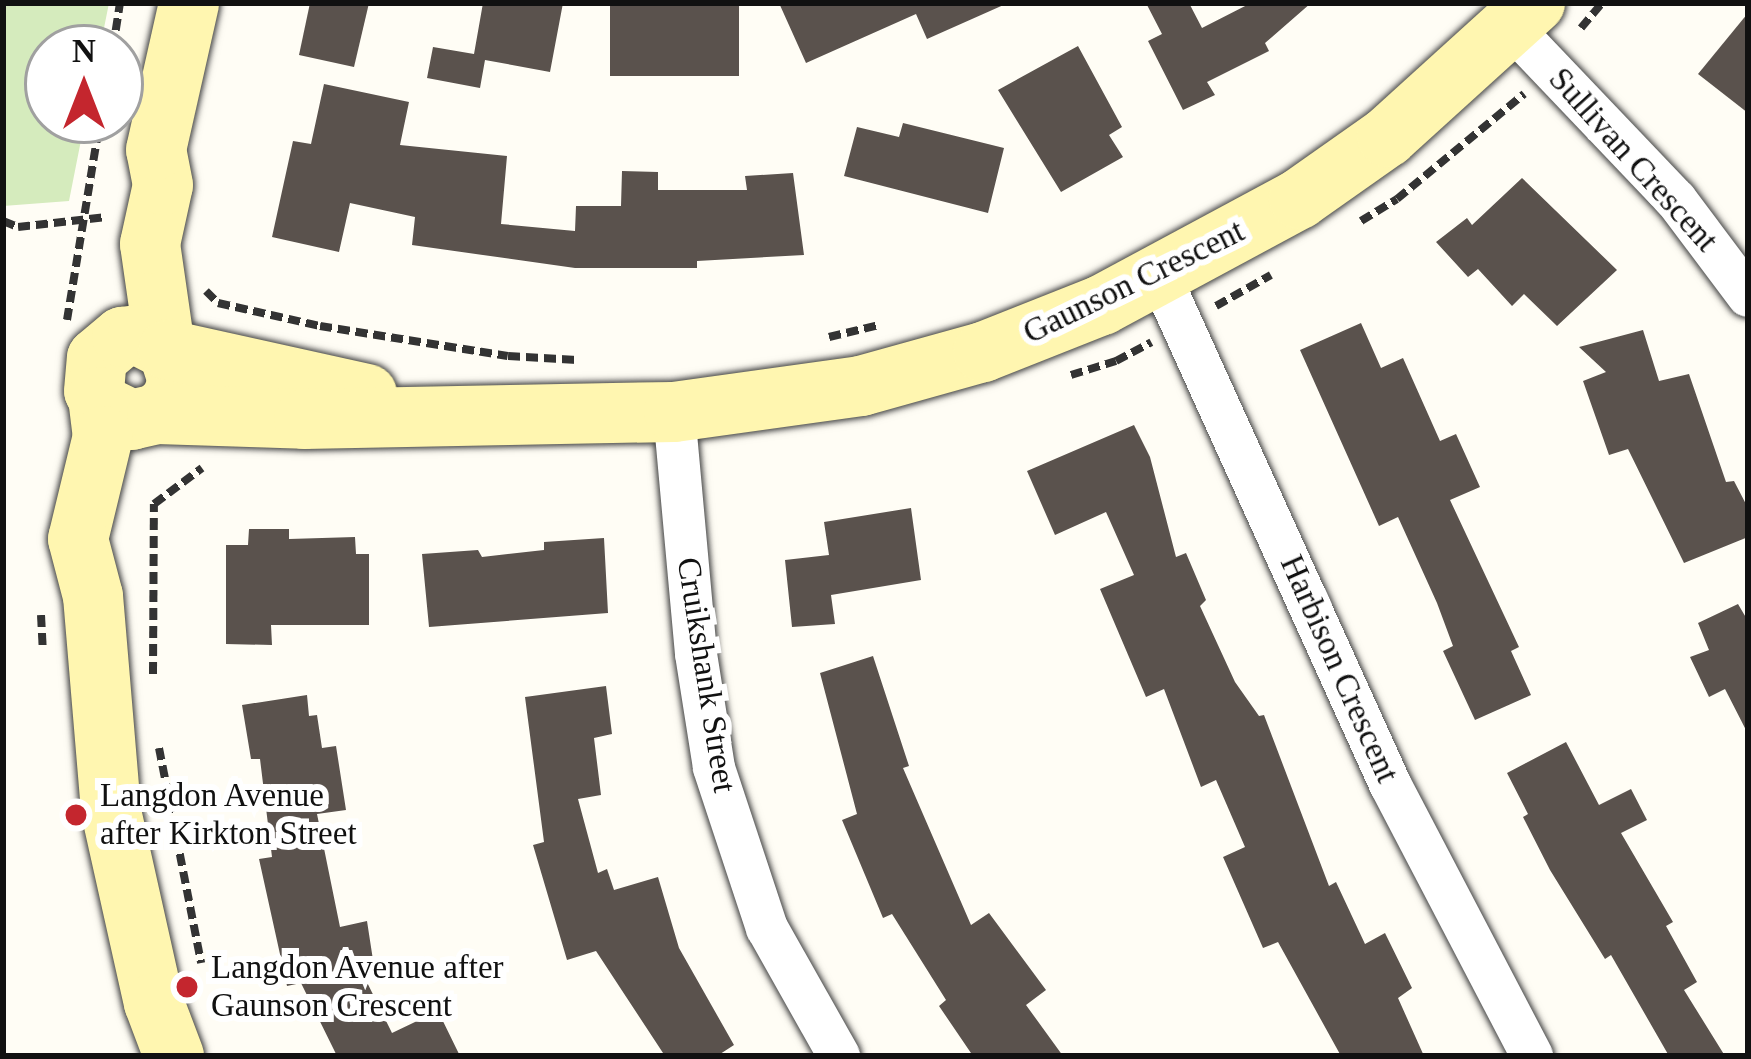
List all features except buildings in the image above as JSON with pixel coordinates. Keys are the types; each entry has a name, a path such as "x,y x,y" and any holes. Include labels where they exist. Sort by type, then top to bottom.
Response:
{"street":[{"path":"175,1056 154,1003 111,811 93,596 78,539 115,516 157,414 171,401 178,381 135,360 114,324 163,185 156,150 189,3"},
{"name":"Gaunson Crescent","path":"135,360 449,413 505,417 674,412 861,386 983,352 1160,276 1299,199 1544,18"},
{"name":"Sullivan Crescent","path":"1544,18 1748,296"},
{"name":"Harbison Crescent","path":"1160,276 1390,784 1532,1056"},
{"path":"115,516 103,436 135,360"},
{"name":"Cruikshank Street","path":"674,412 695,654 714,768 766,928 839,1056"},
{"name":"Gaunson Crescent","path":"157,414 304,419 449,413"}],"path":[{"path":"1544,18 1602,3"},
{"path":"3,221 138,253 218,303 320,326 508,356 594,362"},
{"path":"820,339 886,323"},
{"path":"115,516 154,698"},
{"path":"158,743 205,986"}],"green space":[{"path":"3,3 109,3 105,24 24,24 24,144 80,144 69,201 3,206"}],"place":[{"name":"Langdon Avenue after Kirkton Street","path":"76,815"},
{"name":"Langdon Avenue after Gaunson Crescent","path":"187,987"}]}
